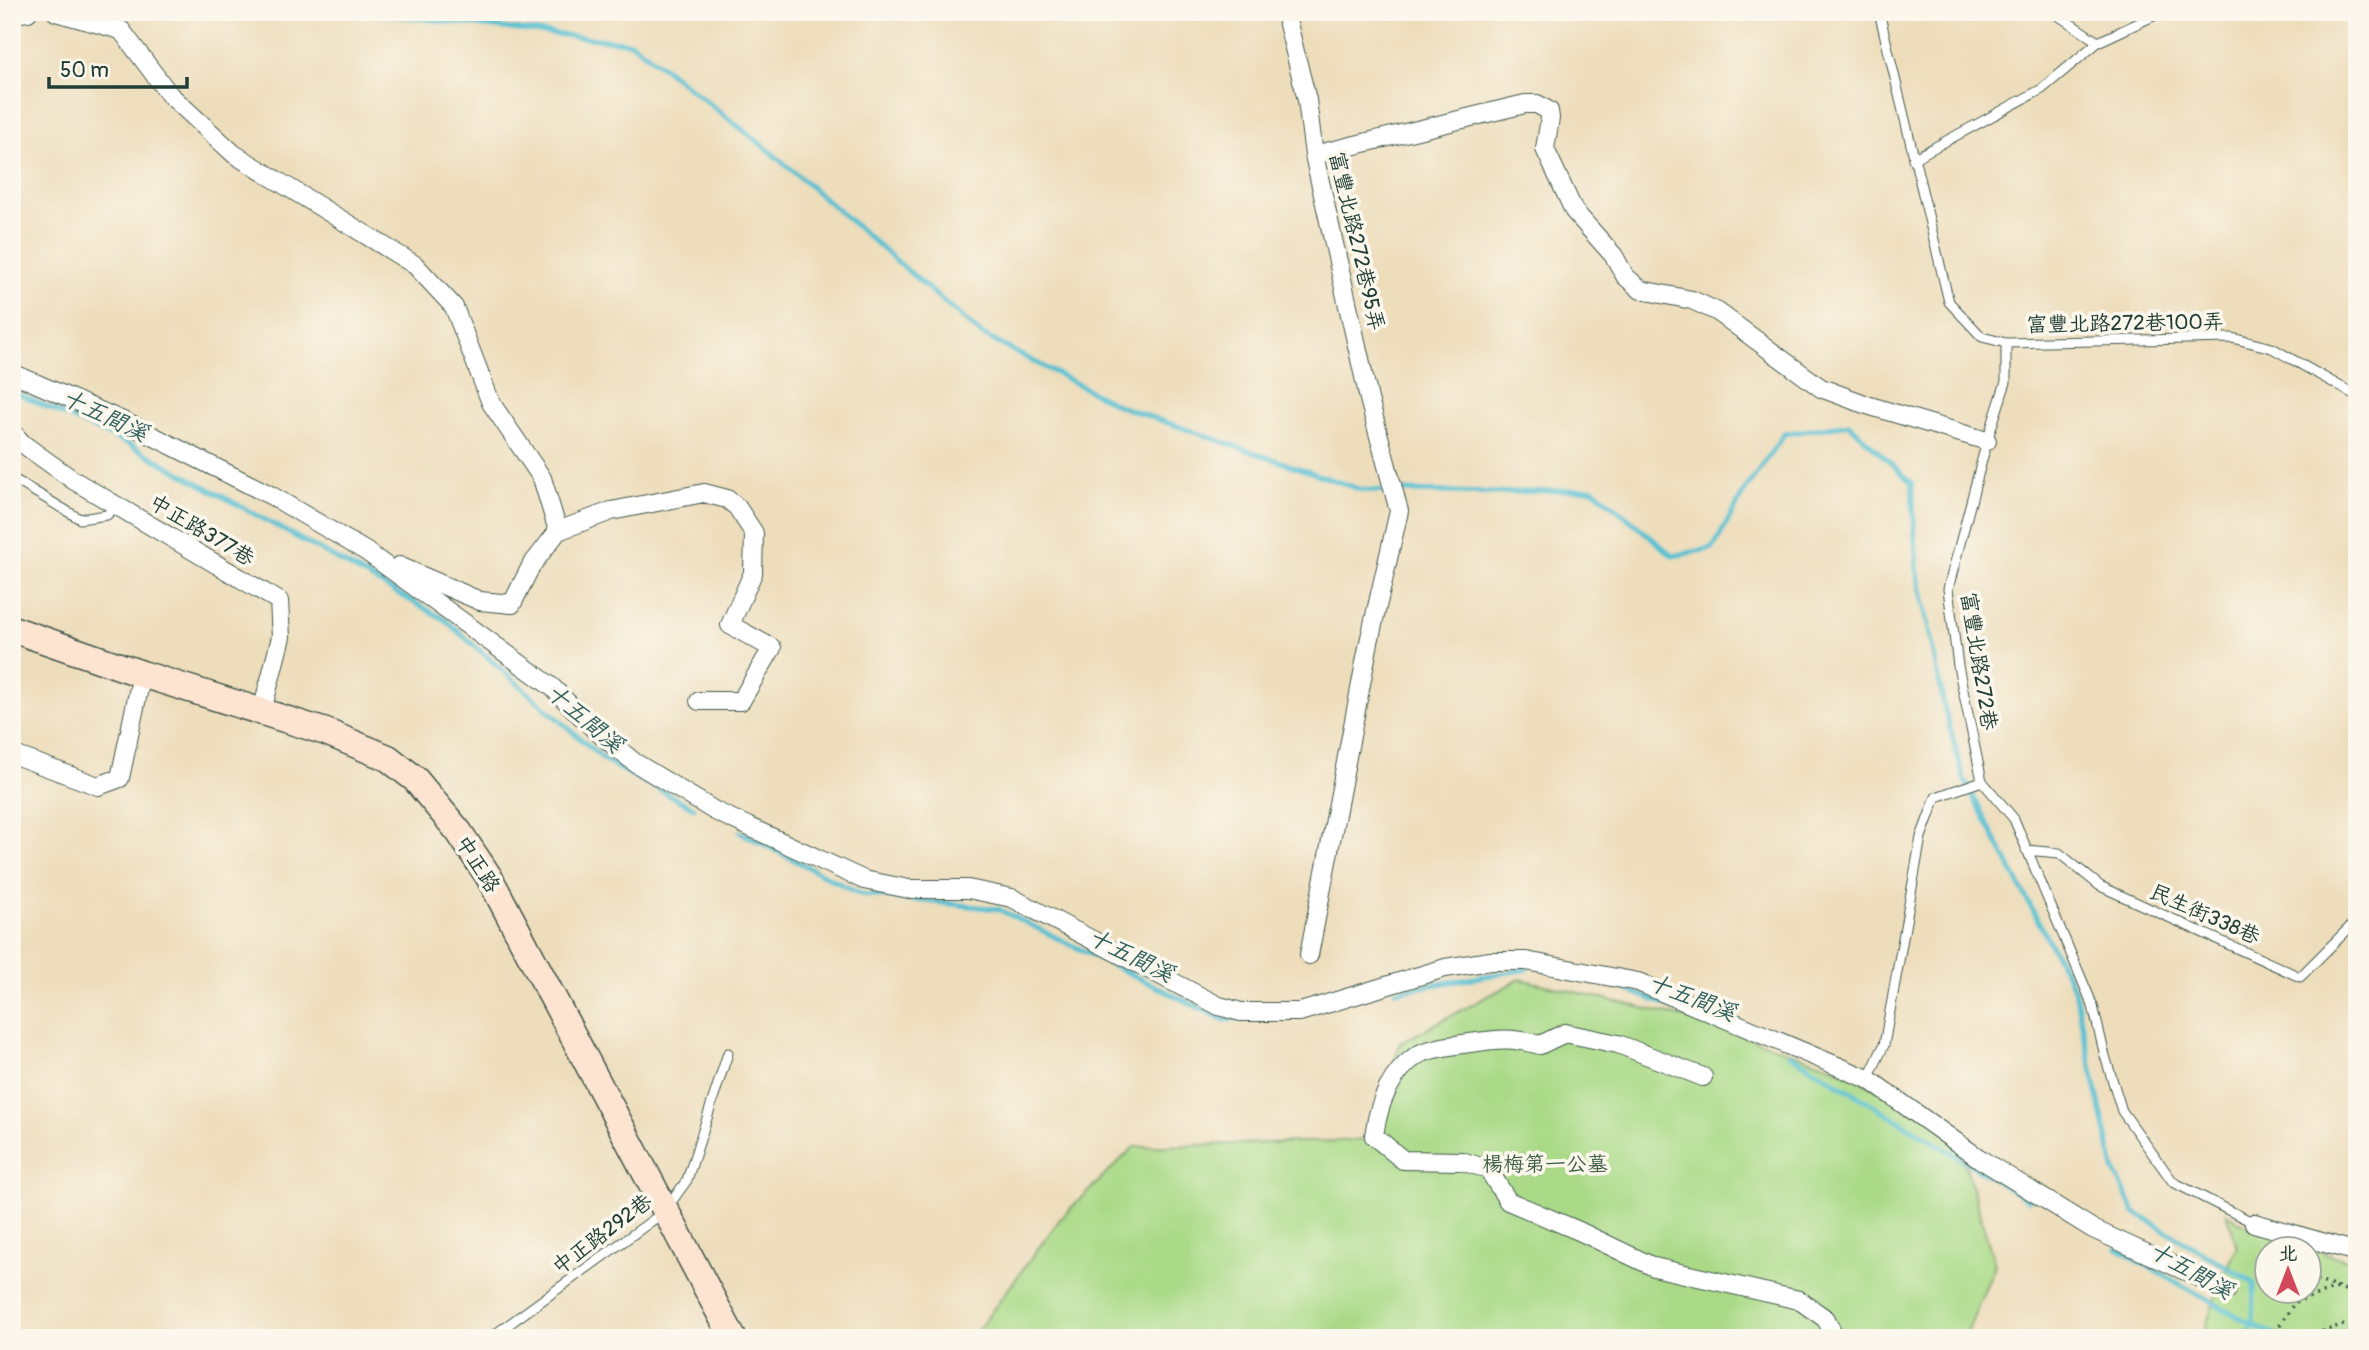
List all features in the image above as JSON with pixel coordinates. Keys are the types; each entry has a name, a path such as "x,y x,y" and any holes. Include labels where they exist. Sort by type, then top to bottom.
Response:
{"street":[{"path":"12,14 28,12"},
{"path":"56,12 121,30 169,94 234,154 415,265 454,307 491,403 542,478 558,531"},
{"name":"富豐北路272巷95弄","path":"1285,12 1307,100 1314,155 1369,399 1399,511 1369,642 1309,955"},
{"path":"1314,155 1525,104 1545,107 1550,118 1545,149 1574,211 1614,256 1625,276 1641,290 1692,300 1718,312 1821,388 1867,405 1987,441"},
{"path":"12,373 125,422 211,465 272,496 367,552 552,687 594,729 634,762 715,811 864,880 909,889 968,889 1012,898 1219,1006 1241,1012 1300,1012 1444,968 1490,961 1526,961 1637,982 1868,1079 1980,1159 2093,1229 2227,1290"},
{"name":"中正路377巷","path":"12,432 23,444 74,480 279,601 281,637 262,711"},
{"path":"367,552 480,601 512,604 531,566 558,531 611,511 697,493 715,495 737,507 754,533 753,573 730,625 772,648 741,701 699,701"},
{"name":"中正路","path":"12,629 142,674 326,732 388,758 415,779 459,832 489,877 733,1338"},
{"path":"12,754 98,786 120,778 142,674"},
{"path":"1703,1077 1618,1044 1565,1033 1540,1045 1517,1038 1453,1046 1418,1054 1390,1082 1377,1116 1374,1136 1403,1160 1461,1161 1488,1169 1508,1201 1654,1267 1799,1300 1826,1319 1835,1338"},
{"path":"2254,1223 2357,1252"}],"lane":[{"path":"1879,12 1949,302 1982,337 2006,343"},
{"path":"2053,12 2098,42"},
{"path":"1913,159 2042,89 2098,42 2162,12"},
{"name":"富豐北路272巷100弄","path":"2006,343 2232,338 2272,348 2357,396"},
{"name":"富豐北路272巷","path":"2006,343 2006,382 1987,441 1948,589 1958,666 1981,782 2014,818 2093,1006 2122,1111 2173,1182 2254,1223"},
{"path":"12,478 80,519 107,515 116,505"},
{"path":"1868,1079 1884,1045 1921,837 1936,797 1981,782"},
{"name":"民生街338巷","path":"2026,850 2059,853 2099,886 2300,977 2357,920"},
{"name":"中正路292巷","path":"490,1338 664,1212 687,1180 728,1053"}],"path":[{"path":"2324,1283 2357,1294"},
{"path":"2275,1338 2276,1331 2295,1301 2337,1288"},
{"path":"2319,1338 2323,1331 2342,1325 2357,1330"}],"green space":[{"name":"楊梅第一公墓","path":"1520,979 1703,1022 1831,1066 1954,1127 1995,1265 1965,1338 972,1338 1061,1218 1134,1147 1371,1140 1400,1043"},
{"path":"2227,1213 2239,1222 2273,1234 2254,1234 2254,1304 2324,1304 2324,1252 2357,1264 2357,1338 2202,1338 2219,1286 2237,1247"}],"waterway":[{"path":"364,12 632,43 766,148 981,334 1119,406 1362,490 1495,493 1593,489 1673,556 1713,548 1744,492 1784,434 1849,424 1912,483 1917,570 1945,710 1964,779 2074,989 2114,1169 2134,1212 2254,1283 2253,1325 2243,1338"},
{"name":"十五間溪","path":"12,391 130,445 444,619 607,762 694,808"},
{"name":"十五間溪","path":"740,832 860,894 998,909 1224,1020 1238,1018"},
{"name":"十五間溪","path":"1396,991 1528,969"},
{"name":"十五間溪","path":"1617,986 1725,1028"},
{"name":"十五間溪","path":"1789,1054 2029,1200"},
{"name":"十五間溪","path":"2117,1249 2253,1325 2284,1338"}]}
